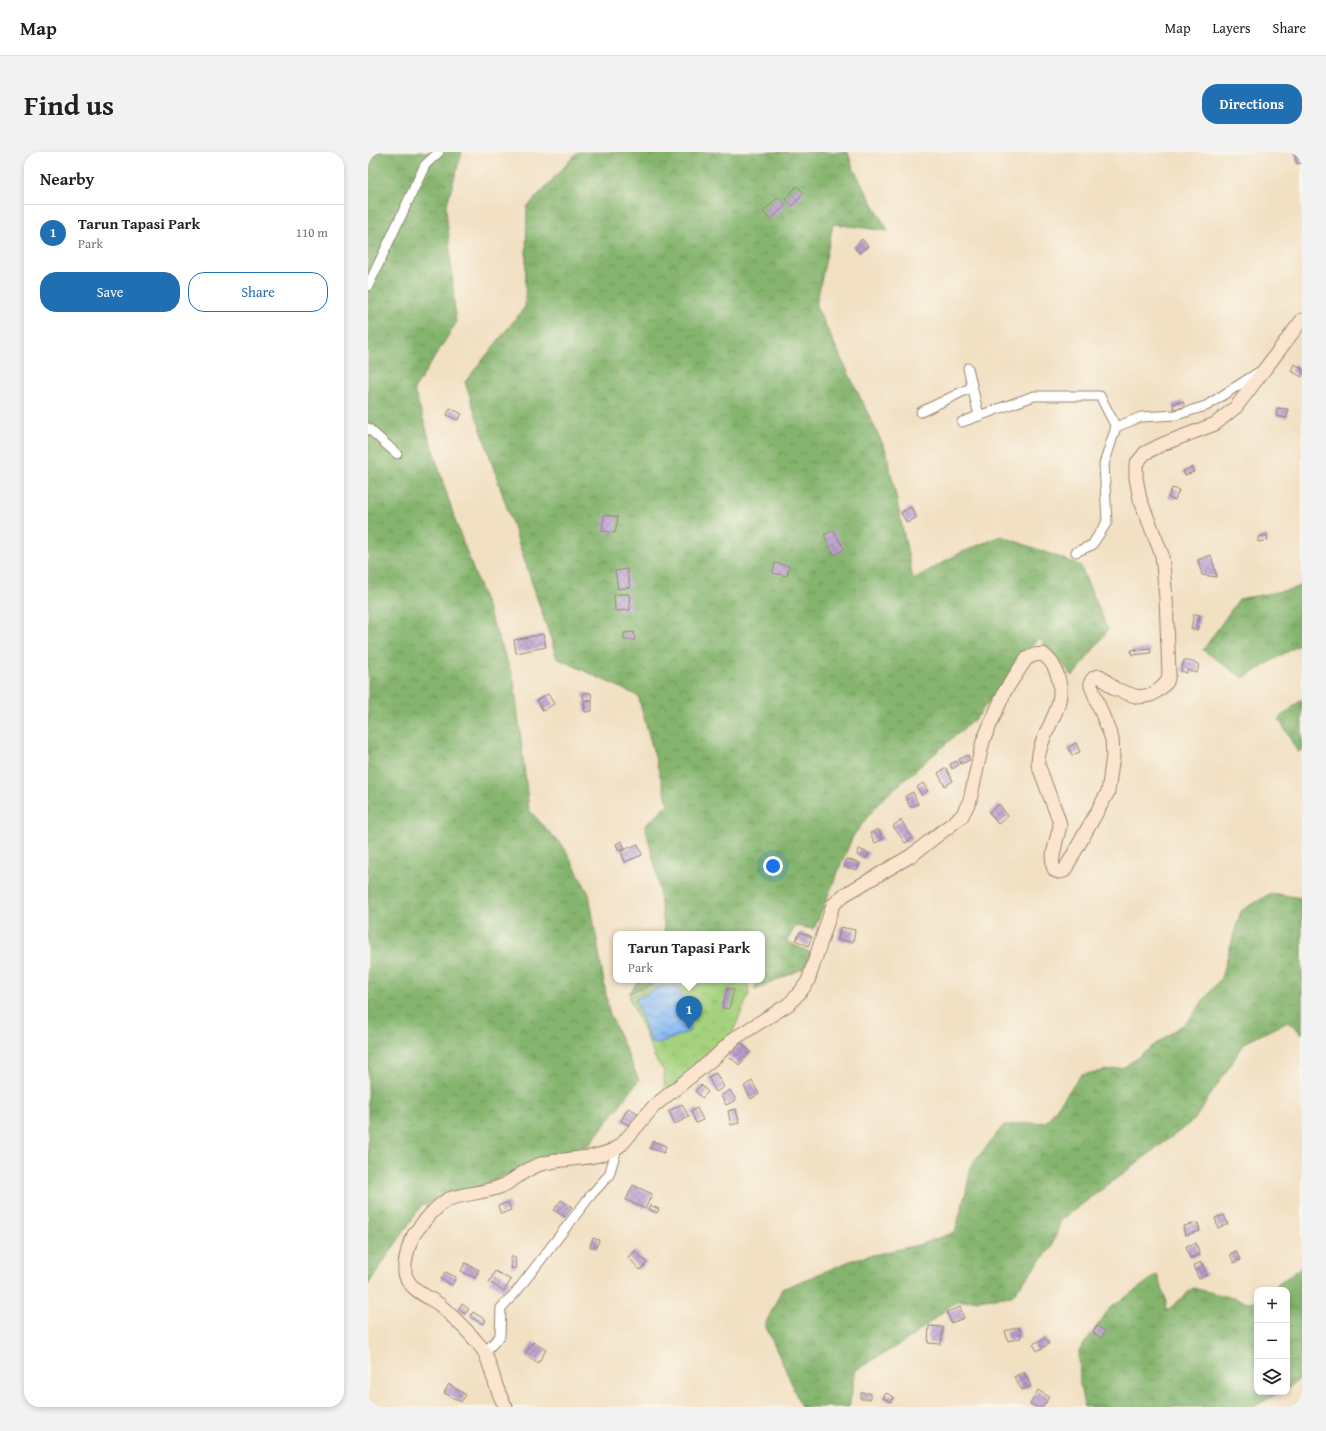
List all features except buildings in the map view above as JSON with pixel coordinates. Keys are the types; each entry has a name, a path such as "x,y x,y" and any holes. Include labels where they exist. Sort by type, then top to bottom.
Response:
{"main road":[{"path":"506,1407 497,1391 485,1352 475,1339 440,1305 412,1287 406,1278 405,1268 407,1251 414,1234 439,1206 449,1200 490,1190 503,1185 529,1167 543,1163 594,1157 617,1148 654,1106 714,1058 735,1038 789,1004 801,992 808,981 833,905 844,895 912,855 962,816 970,800 983,741 994,714 1005,691 1026,660 1034,655 1043,654 1050,660 1055,667 1060,685 1059,704 1042,740 1038,762 1060,825 1053,851 1053,864 1055,869 1061,872 1067,868 1108,792 1112,756 1112,739 1091,686 1092,680 1094,677 1100,676 1115,689 1138,697 1151,695 1160,690 1167,682 1169,674 1166,598 1162,555 1140,499 1136,478 1136,464 1145,453 1163,444 1216,424 1236,407 1302,320"}],"street":[{"path":"368,286 425,165 439,152"},
{"path":"968,368 979,416"},
{"path":"1116,427 1141,418 1176,415 1206,406 1266,368"},
{"path":"921,412 972,387"},
{"path":"962,422 1034,396 1100,396 1116,427 1104,464 1107,522 1092,546 1076,552"},
{"path":"368,428 397,454"},
{"path":"485,1352 500,1336 501,1308 516,1292 609,1174 617,1148"}],"green space":[{"path":"368,152 462,152 446,207 456,323 414,390 456,523 514,680 529,810 565,849 589,894 609,1012 639,1080 589,1145 532,1163 483,1185 421,1206 368,1285"},
{"path":"578,152 848,152 852,166 888,231 833,224 816,306 887,453 913,579 962,552 1001,536 1080,565 1108,630 1073,676 1039,638 1020,660 978,716 880,801 853,836 814,929 795,926 787,941 811,953 804,968 755,990 756,983 765,983 765,931 665,931 657,874 645,826 668,804 638,696 557,658 465,382 525,307 527,207"},
{"path":"1302,585 1302,649 1299,645 1243,678 1203,650 1239,599 1293,589"},
{"path":"1302,699 1302,751 1297,751 1279,719"},
{"path":"1271,893 1302,898 1302,1034 1288,1021 1245,1043 1194,1120 1061,1220 1051,1248 1012,1296 956,1302 910,1338 856,1370 849,1407 801,1407 765,1325 782,1289 855,1259 922,1244 955,1232 966,1192 971,1166 1004,1125 1046,1122 1081,1075 1124,1067 1188,1021 1221,978 1241,911"},
{"path":"637,983 654,983 629,994"},
{"path":"659,983 747,983 749,994 731,1036 665,1094 664,1071 656,1060 629,997"},
{"path":"1302,1266 1302,1377 1290,1387 1290,1287 1275,1287"},
{"path":"1157,1275 1165,1296 1167,1311 1193,1288 1254,1302 1254,1395 1275,1395 1253,1407 1084,1407 1080,1384 1079,1351 1110,1308"}],"water":[{"path":"664,985 677,986 691,1016 690,1031 659,1044 651,1043 635,999"}],"place":[{"name":"Tarun Tapasi Park","path":"689,1029"}]}
